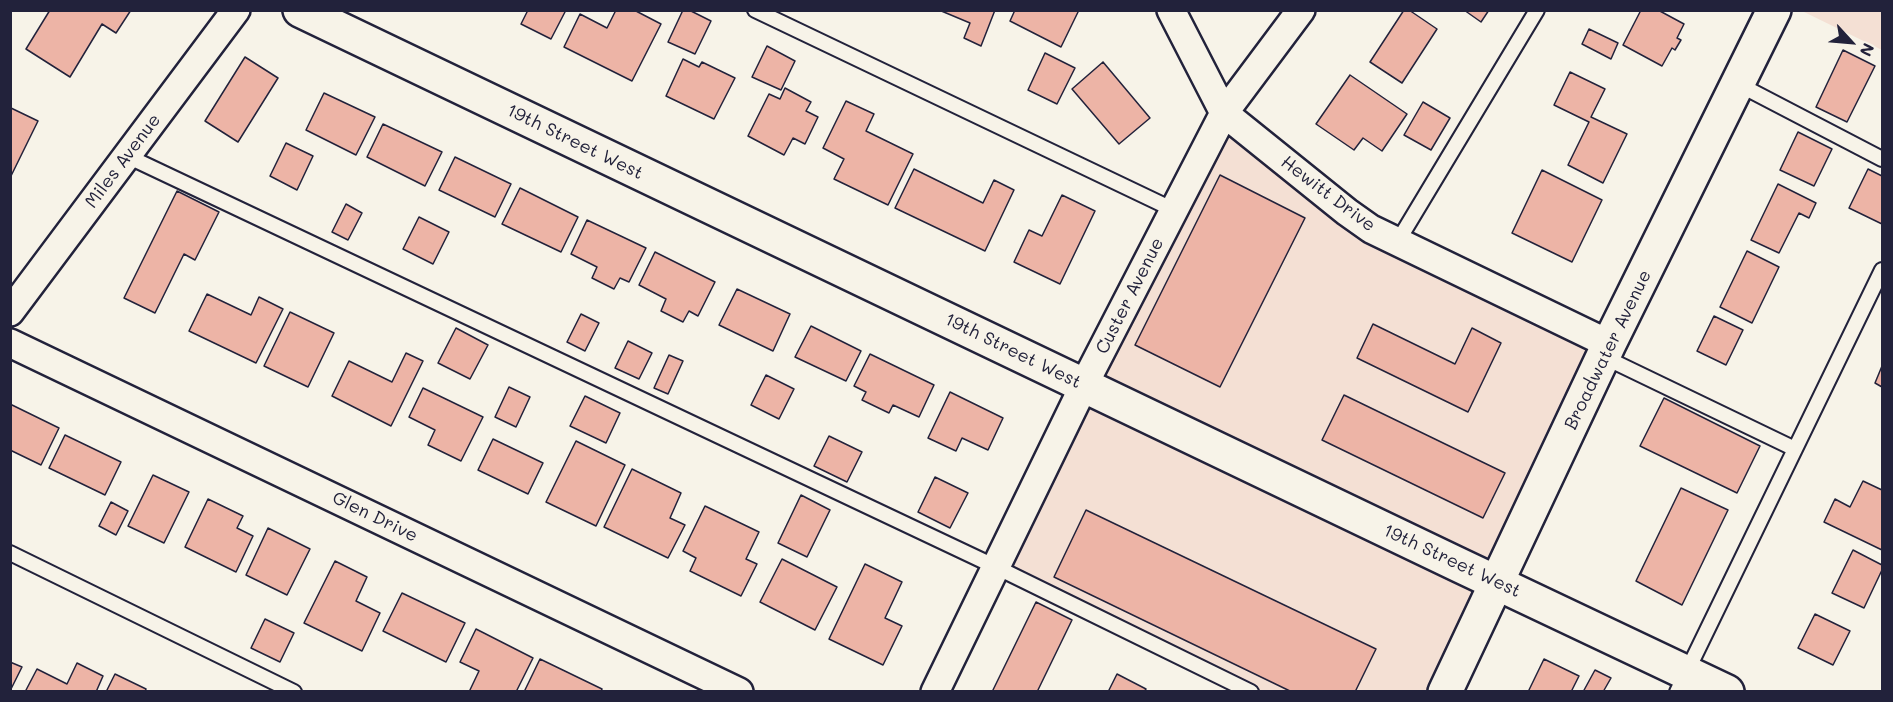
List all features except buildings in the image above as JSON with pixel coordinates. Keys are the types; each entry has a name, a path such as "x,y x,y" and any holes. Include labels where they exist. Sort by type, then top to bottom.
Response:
{"street":[{"name":"Miles Avenue","path":"10,312 236,10"},
{"name":"19th Street West","path":"300,10 1497,583 1682,682 1727,692"},
{"name":"Hewitt Drive","path":"1171,10 1224,113 1347,212 1371,229 1607,350"},
{"name":"Custer Avenue","path":"935,692 1084,386 1224,113 1301,10"},
{"name":"Broadwater Avenue","path":"1444,692 1607,350 1774,10"},
{"name":"Glen Drive","path":"10,343 739,692"}],"lane":[{"path":"755,10 1174,210"},
{"path":"1398,242 1537,10"},
{"path":"1738,84 1882,159"},
{"path":"127,156 996,567 1251,692"},
{"path":"1682,682 1882,270"},
{"path":"1607,350 1795,449"},
{"path":"10,553 294,692"}],"shaded area":[{"path":"1802,11 1882,11 1882,50"},
{"path":"1224,113 1347,212 1609,344 1445,691 1251,691 996,567"}]}
